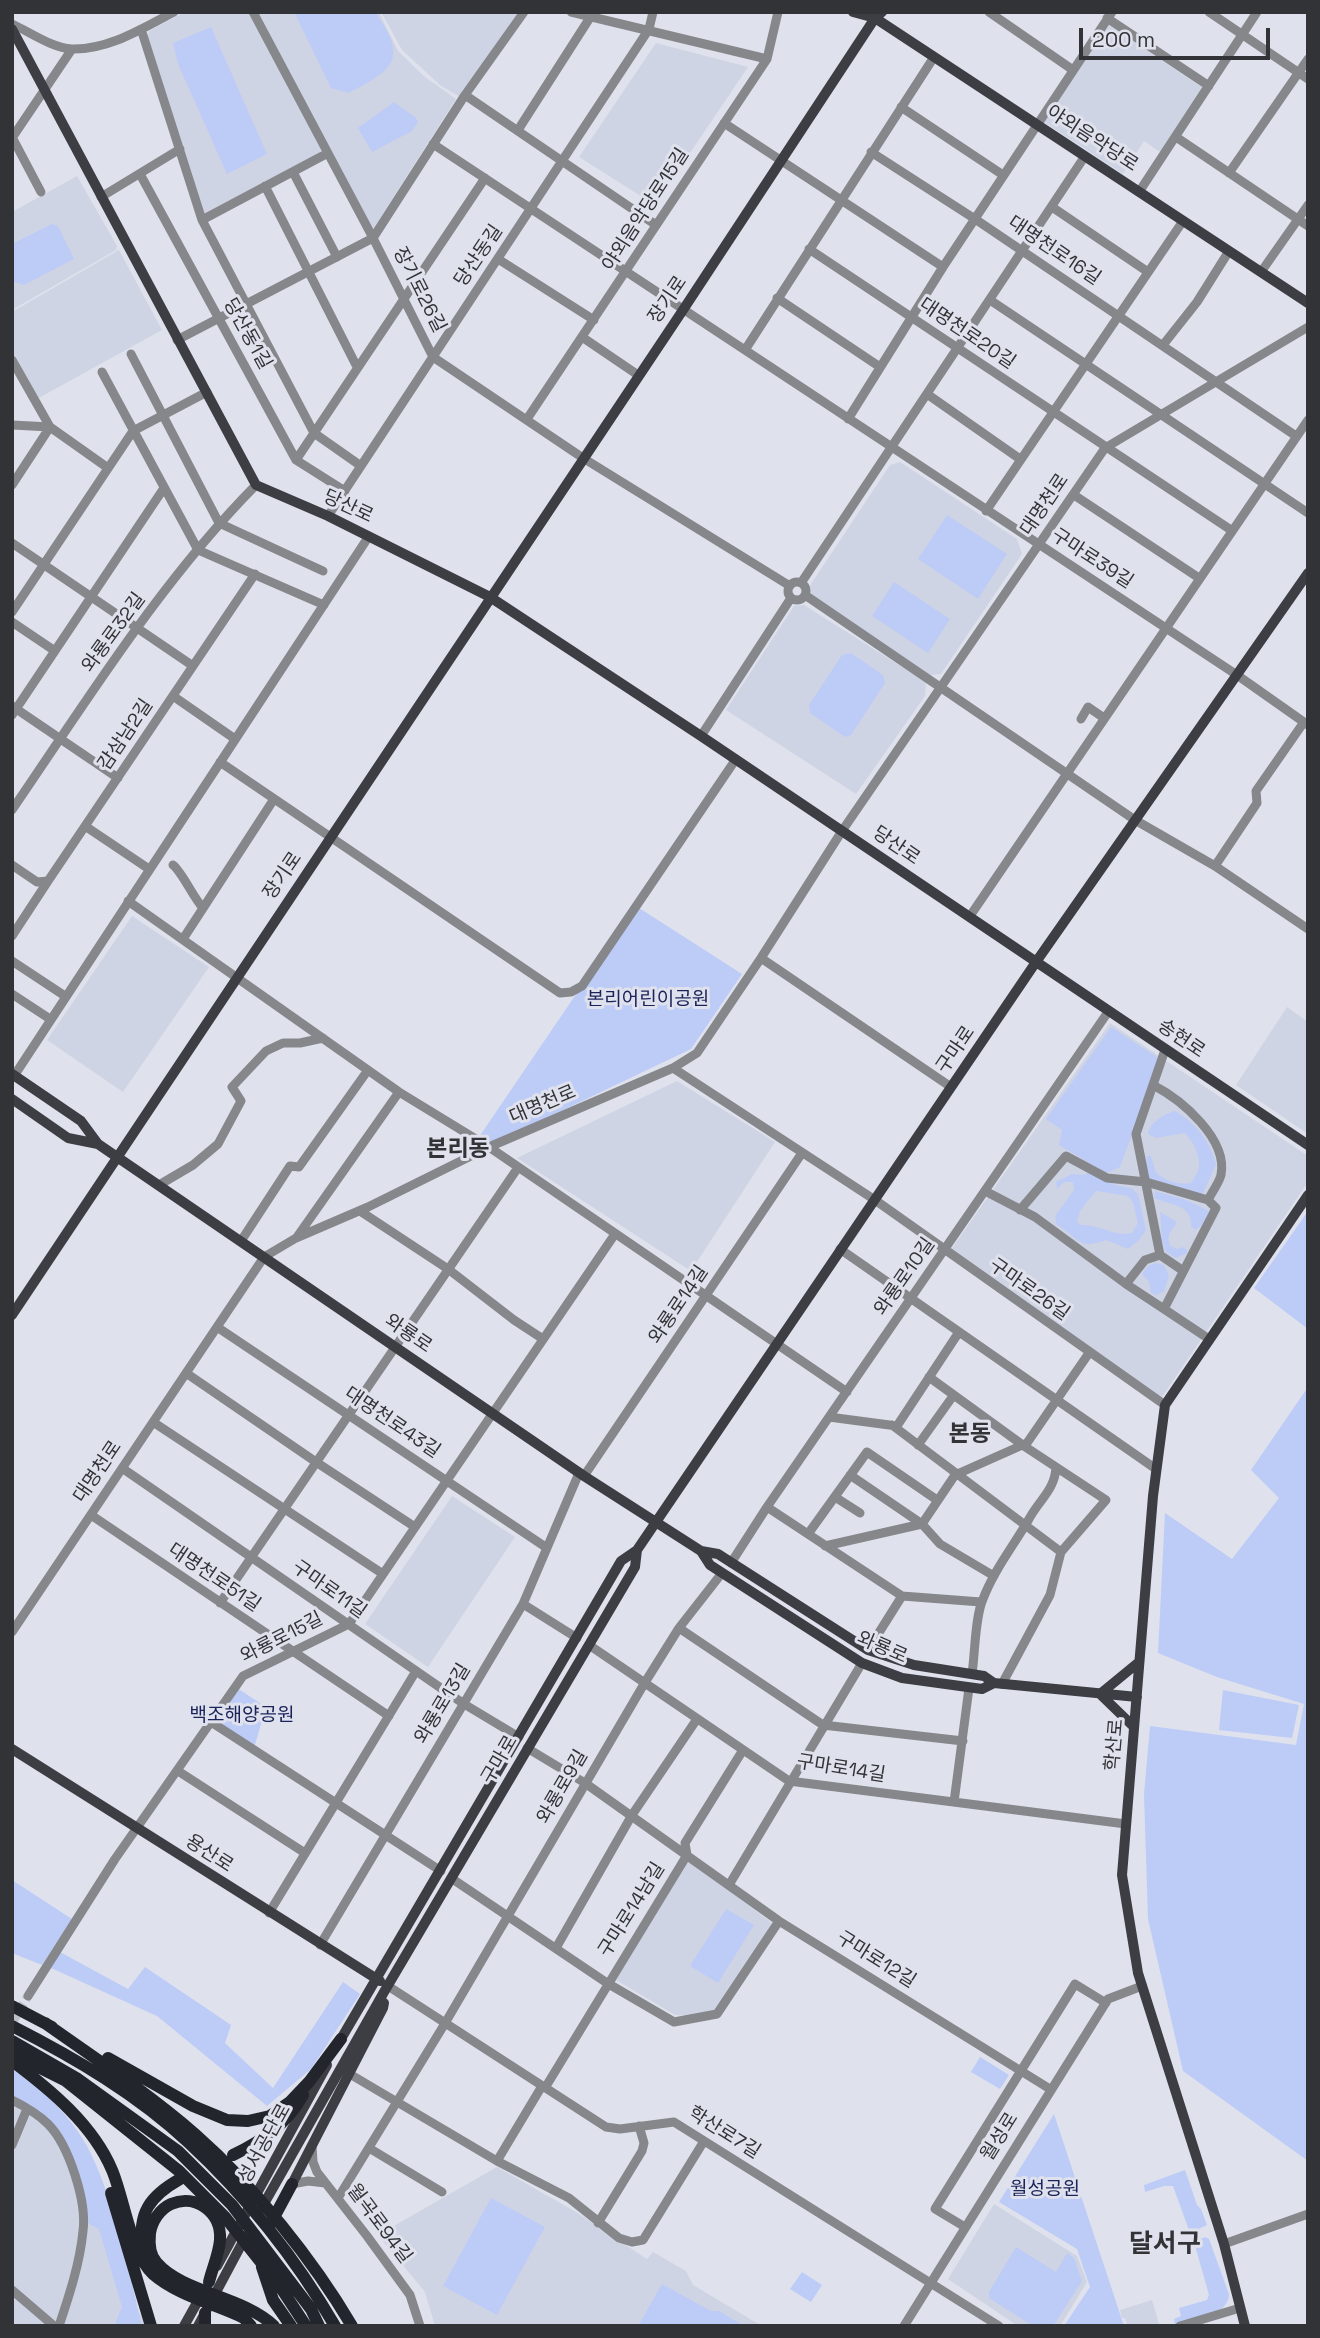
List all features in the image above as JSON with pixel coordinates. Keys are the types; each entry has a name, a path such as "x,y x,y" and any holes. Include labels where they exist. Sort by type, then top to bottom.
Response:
{"highway":[{"path":"12,2006 193,2106 227,2120 248,2121 271,2116 290,2102 309,2082 341,2039"},
{"path":"45,2023 187,2127 336,2299 352,2326"},
{"path":"12,2026 87,2067 130,2096 242,2188"},
{"path":"12,2041 78,2079 178,2151 283,2280 311,2309 320,2326"},
{"path":"12,2054 66,2081 228,2211"},
{"path":"12,2062 46,2086 68,2108 97,2146 112,2169 141,2259 151,2273 168,2285 188,2289"},
{"path":"233,2155 261,2141 294,2111 309,2082"},
{"path":"97,2146 151,2326"},
{"path":"180,2179 150,2200 141,2237 144,2257 169,2282 247,2314 264,2326"},
{"path":"291,2326 273,2300 261,2265 264,2240 292,2184"},
{"path":"188,2289 156,2263 149,2242 151,2226 157,2215 168,2205 186,2199 203,2205 216,2218 220,2239 209,2281"},
{"path":"296,2256 335,2326"},
{"path":"283,2280 306,2326"},
{"path":"229,2306 251,2326"},
{"path":"229,2306 251,2309 274,2326"}],"main road":[{"name":"야외음악당로","path":"853,12 878,15 934,57 1308,303"},
{"name":"장기로","path":"12,1315 878,15"},
{"path":"12,26 256,485"},
{"name":"당산로","path":"256,485 328,516 490,597 1037,962"},
{"name":"구마로","path":"376,1979 621,1561 636,1550 951,1087 1308,573"},
{"name":"송현로","path":"1037,962 1308,1144"},
{"name":"와룡로","path":"13,1075 81,1121 98,1144 582,1474 701,1551 718,1554 868,1650 914,1665 984,1676 998,1683 1137,1697"},
{"name":"와룡로","path":"12,1099 68,1138 98,1144"},
{"name":"학산로","path":"1245,2326 1224,2244 1142,1986 1122,1875 1156,1469 1165,1405 1308,1195"},
{"name":"구마로","path":"386,1989 635,1567 636,1550"},
{"name":"와룡로","path":"701,1551 710,1565 862,1663 902,1678 982,1689 998,1683"},
{"path":"1134,1727 1101,1694 1139,1662"},
{"name":"용산로","path":"12,1749 376,1979 386,1989"},
{"name":"성서공단로","path":"184,2326 376,1979"},
{"path":"292,2184 383,2008 386,1989"},
{"name":"성서공단로","path":"198,2326 205,2320 270,2193 386,1989"}],"street":[{"path":"12,26 72,49 107,43 174,12"},
{"name":"장기로26길","path":"253,12 433,357 583,458"},
{"path":"177,340 373,238 465,95 524,12"},
{"path":"571,12 767,59"},
{"name":"당산동길","path":"328,516 649,29 653,12"},
{"name":"야외음악당로15길","path":"527,419 767,59 778,12"},
{"path":"989,12 1073,70"},
{"path":"1209,12 1308,79"},
{"path":"1139,192 1257,12"},
{"path":"848,419 943,267 1109,15 1209,86"},
{"path":"517,130 591,16"},
{"path":"141,29 202,220 314,433 361,466"},
{"path":"41,192 12,138 72,49"},
{"path":"745,351 934,57"},
{"path":"1229,173 1308,59"},
{"path":"465,95 656,225"},
{"path":"901,107 1003,175"},
{"path":"724,123 943,267"},
{"path":"1176,137 1308,226"},
{"name":"구마로39길","path":"433,144 1306,724"},
{"path":"101,197 180,149"},
{"name":"대명천로16길","path":"871,152 1217,381"},
{"path":"202,220 328,153"},
{"path":"801,583 893,449 1085,156"},
{"path":"293,172 337,257"},
{"name":"당산동1길","path":"140,174 296,460 345,491"},
{"path":"296,460 485,178"},
{"path":"265,187 358,367"},
{"path":"1261,272 1308,205"},
{"path":"1052,206 1148,271"},
{"path":"986,511 1183,221"},
{"name":"대명천로20길","path":"809,249 1231,530"},
{"path":"1163,345 1197,302 1229,251"},
{"path":"498,259 593,320"},
{"path":"778,298 880,366"},
{"path":"989,300 1308,513"},
{"name":"대명천로","path":"12,1632 264,1257 296,1238 360,1211 489,1147 673,1068 696,1053 761,958 842,831 1105,448 1308,327"},
{"path":"582,337 638,375"},
{"path":"131,354 219,523 323,571"},
{"path":"12,360 50,427 108,468"},
{"path":"102,372 198,550 324,605"},
{"path":"1217,381 1296,436"},
{"path":"12,612 133,431 206,392"},
{"path":"927,394 1020,459"},
{"path":"970,916 1308,420"},
{"path":"12,425 50,427"},
{"path":"12,485 50,427"},
{"path":"583,458 790,586"},
{"name":"와룡로32길","path":"12,810 137,628 219,523 256,485"},
{"path":"118,778 61,738 14,710 163,488"},
{"path":"1074,495 1199,578"},
{"path":"13,1075 369,536"},
{"path":"12,543 193,666"},
{"name":"감삼남2길","path":"12,936 255,574"},
{"path":"795,582 801,583 805,587 805,595 800,600 791,598 788,594 790,586 795,582"},
{"path":"805,595 1135,820 1215,866 1308,929"},
{"path":"701,736 791,598"},
{"path":"12,622 55,651"},
{"path":"173,696 235,739"},
{"path":"1081,719 1088,707 1104,718"},
{"path":"1215,866 1257,803 1256,791 1306,724"},
{"path":"220,762 560,993 571,992 582,985 736,759"},
{"path":"183,939 274,799"},
{"path":"85,826 149,869"},
{"path":"12,865 37,882 48,881"},
{"path":"173,865 203,908"},
{"path":"128,901 399,1092 489,1147 517,1169 847,1392"},
{"path":"761,958 951,1087"},
{"path":"12,961 65,996"},
{"path":"12,994 50,1018"},
{"name":"와룡로10길","path":"731,1563 766,1507 1108,1012"},
{"path":"159,1185 193,1164 218,1144 241,1101 232,1087 266,1051 283,1043 300,1043 323,1038"},
{"path":"1165,1050 1136,1134 1160,1255 1182,1270"},
{"name":"구마로26길","path":"673,1068 875,1200 1165,1405"},
{"path":"241,1241 290,1166 299,1167 368,1070"},
{"path":"1153,1085 1166,1092 1209,1132 1220,1151 1221,1176 1208,1199"},
{"path":"296,1238 399,1092"},
{"name":"와룡로14길","path":"582,1474 802,1153"},
{"path":"1020,1210 1066,1156 1107,1178 1146,1182 1208,1199 1216,1208 1164,1309"},
{"path":"220,1602 517,1169"},
{"path":"985,1191 1035,1217 1126,1284 1209,1339"},
{"path":"360,1211 448,1269 543,1339"},
{"name":"와룡로15길","path":"28,1996 138,1828 243,1676 349,1624 615,1234"},
{"path":"840,1250 1156,1469"},
{"path":"1126,1284 1145,1260 1160,1255"},
{"name":"대명천로43길","path":"217,1327 547,1548"},
{"path":"829,1417 897,1426 959,1332"},
{"path":"825,1546 922,1524 955,1475 1024,1446 1089,1353"},
{"path":"186,1373 415,1527"},
{"path":"929,1377 1024,1446 1106,1500 1061,1552 1049,1595 998,1683"},
{"path":"918,1445 953,1396"},
{"path":"153,1422 383,1574"},
{"path":"892,1425 955,1475 1061,1552"},
{"path":"808,1534 867,1452 937,1500"},
{"path":"972,1674 981,1602 993,1576 1030,1516 1047,1495 1055,1478 1056,1467"},
{"name":"구마로11길","path":"122,1468 464,1704 519,1737"},
{"name":"와룡로13길","path":"320,1945 523,1604 582,1474"},
{"path":"850,1475 922,1524 940,1544 993,1576"},
{"path":"835,1497 860,1513"},
{"path":"766,1507 902,1596 981,1602"},
{"name":"대명천로51길","path":"90,1515 389,1716"},
{"name":"와룡로9길","path":"338,2198 444,2025 679,1628 722,1573"},
{"path":"868,1650 902,1596"},
{"path":"523,1604 577,1637"},
{"path":"679,1628 823,1725 963,1741"},
{"name":"구마로14길","path":"589,1645 789,1781 1126,1824"},
{"path":"730,1885 789,1781 862,1663"},
{"path":"269,1913 416,1671"},
{"path":"954,1802 970,1688"},
{"path":"556,1948 632,1815 697,1719"},
{"path":"211,1722 441,1871"},
{"name":"구마로12길","path":"527,1748 632,1815 779,1920 1050,2089"},
{"name":"구마로14남길","path":"497,2161 687,1855 685,1843 743,1750"},
{"path":"178,1772 306,1853"},
{"path":"451,1878 607,1983 674,2022 717,2014 779,1920"},
{"path":"965,2227 935,2209 1075,1984 1105,2003 1108,1999 1142,1986"},
{"name":"학산로7길","path":"386,1989 606,2127 620,2129 674,2122 999,2326"},
{"name":"월성로","path":"904,2326 1105,2003"},
{"path":"348,2073 497,2161 569,2198 619,2238 632,2242 643,2240 704,2141"},
{"path":"12,2100 49,2124 79,2187 84,2229 66,2303 56,2326 12,2290"},
{"path":"12,2145 27,2109"},
{"path":"598,2223 642,2151 644,2143 639,2126"},
{"name":"월곡로94길","path":"311,2143 317,2172 410,2295 420,2326"},
{"path":"369,2148 442,2192"},
{"path":"292,2184 308,2181 325,2183"},
{"path":"1224,2244 1308,2214"},
{"path":"1180,2326 1240,2308"}],"shaded area":[{"path":"185,12 248,12 322,148 319,153 204,215 147,38 149,31"},
{"path":"255,12 379,12 398,51 425,77 456,99 373,229"},
{"path":"381,12 519,12 460,97 440,85 402,50"},
{"path":"1109,25 1203,88 1160,152 1144,141 1123,174 1044,122"},
{"path":"656,43 748,67 655,205 579,157"},
{"path":"77,176 117,246 116,250 12,310 12,212"},
{"path":"119,250 162,330 37,399 12,355 12,312"},
{"path":"900,462 1017,539 1022,554 941,674 930,675 812,595 809,587 890,465"},
{"path":"804,605 926,682 925,696 856,794 726,710 794,606"},
{"path":"132,916 209,967 123,1092 47,1040"},
{"path":"1287,1007 1308,1022 1308,1134 1236,1085"},
{"path":"1110,1023 1308,1156 1308,1182 1162,1397 950,1251"},
{"path":"677,1081 775,1142 691,1271 517,1158"},
{"path":"452,1496 515,1537 428,1667 365,1624"},
{"path":"688,1860 772,1923 720,2009 697,2016 675,2015 616,1980"},
{"path":"12,2078 86,2153 133,2308 156,2326 12,2326"},
{"path":"497,2167 576,2212 647,2259 653,2252 686,2271 693,2285 762,2326 435,2326 425,2292 378,2235"},
{"path":"994,2204 1077,2256 1087,2282 1060,2326 1018,2326 948,2279"},
{"path":"1152,2300 1159,2324 1125,2326 1127,2324 1120,2310"}],"green space":[{"path":"376,12 392,43 393,56 390,64 378,76 349,93 331,88 295,14"},
{"path":"211,27 267,154 227,174 178,64 173,43"},
{"path":"394,102 418,122 412,131 372,152 358,128"},
{"path":"52,224 58,226 74,259 24,285 12,281 12,244"},
{"path":"947,515 1007,554 978,599 918,559"},
{"path":"894,582 950,619 928,653 872,616"},
{"path":"851,653 883,675 885,683 851,735 845,737 810,713 809,705 842,655"},
{"name":"본리어린이공원","path":"636,906 742,974 691,1049 490,1145 479,1137"},
{"path":"1111,1027 1157,1057 1158,1065 1120,1167 1106,1173 1059,1145 1062,1130 1046,1119"},
{"path":"1175,1111 1201,1133 1216,1164 1203,1193 1200,1194 1149,1179 1145,1168 1147,1156 1151,1156 1156,1173 1168,1180 1191,1183 1196,1175 1199,1168 1197,1152 1184,1133 1156,1138 1148,1134 1158,1119"},
{"path":"1088,1172 1115,1185 1131,1188 1138,1194 1146,1230 1128,1249 1106,1240 1084,1243 1057,1225 1055,1216 1074,1190 1073,1182 1064,1182 1057,1189 1056,1182 1072,1174 1085,1175","holes":["1096,1191 1128,1196 1133,1203 1138,1223 1132,1233 1119,1233 1077,1222 1080,1211"]},
{"path":"1155,1191 1186,1200 1209,1211 1202,1225 1195,1230 1184,1209 1154,1198"},
{"path":"1308,1211 1308,1329 1254,1288"},
{"path":"1160,1212 1177,1222 1169,1235 1170,1246 1178,1249 1182,1247 1187,1253 1176,1258 1166,1252 1162,1240"},
{"path":"1155,1263 1164,1265 1169,1276 1164,1291 1157,1295 1151,1293 1149,1282 1142,1274 1148,1266"},
{"path":"1308,1387 1308,2161 1183,2071 1148,1919 1144,1794 1150,1726 1296,1745 1304,1704 1217,1677 1158,1653 1165,1513 1232,1559 1279,1498 1251,1470"},
{"name":"백조해양공원","path":"237,1688 266,1707 254,1748 214,1722"},
{"path":"1223,1690 1299,1705 1292,1738 1219,1730"},
{"path":"12,1880 72,1919 42,1965 12,1953"},
{"path":"726,1909 754,1925 718,1983 690,1966"},
{"path":"60,1952 128,1989 145,1967 231,2025 225,2043 273,2088 343,1982 360,1994 311,2069 267,2106 157,2016 51,1968"},
{"path":"980,2057 1009,2075 1000,2089 971,2072"},
{"path":"12,2069 54,2103 72,2123 87,2146 105,2187 142,2326 114,2326 122,2307 99,2229 89,2224 82,2183 75,2165 57,2134 45,2120 12,2094"},
{"name":"월성공원","path":"1054,2114 1124,2326 1064,2326 1090,2287 1077,2249 999,2202"},
{"path":"1185,2170 1207,2225 1190,2233 1173,2186 1145,2192 1144,2185"},
{"path":"491,2198 545,2227 497,2315 443,2286"},
{"path":"1205,2237 1209,2239 1229,2294 1227,2301 1223,2307 1208,2316 1175,2326 1174,2319 1181,2316 1179,2308 1207,2300 1209,2295 1194,2242"},
{"path":"1016,2247 1056,2272 1067,2253 1074,2258 1082,2281 1053,2326 1033,2326 989,2298 989,2292"},
{"path":"802,2272 822,2285 811,2302 790,2289"},
{"path":"662,2284 711,2311 719,2311 744,2326 638,2326"}],"tunnel":[{"path":"12,2023 28,1996"}],"district":[{"name":"본리동","path":"458,1150"},
{"name":"본동","path":"970,1435"},
{"name":"달서구","path":"1165,2245"}]}
